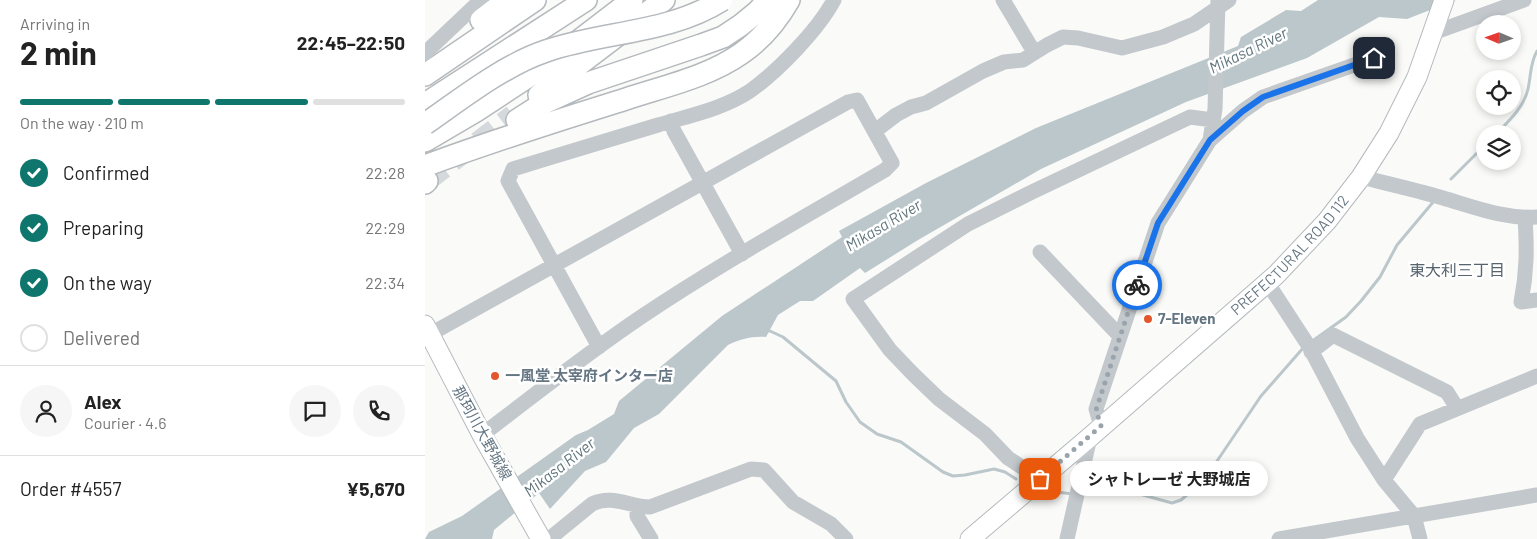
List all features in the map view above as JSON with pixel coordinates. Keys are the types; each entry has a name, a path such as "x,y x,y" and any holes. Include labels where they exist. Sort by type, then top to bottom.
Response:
{"highway":[{"path":"425,66 507,0"},
{"path":"425,75 535,0"},
{"path":"425,103 562,0"},
{"path":"425,103 586,0"},
{"path":"425,142 555,59 632,0"},
{"path":"664,0 515,117 588,83 723,36 741,25 768,0"},
{"path":"425,124 500,73 525,60 569,44 671,23 692,16 722,0"},
{"path":"426,177 470,149 702,74 729,61 756,41 769,28 789,0"}],"main road":[{"name":"PREFECTURAL ROAD 112","path":"970,539 1267,282 1327,221 1361,177 1389,133 1413,85 1444,0"},
{"name":"那珂川大野城線","path":"427,332 482,435 543,538"}],"street":[{"path":"425,53 481,0"},
{"path":"599,347 508,181 513,169 730,102 749,91 785,61 835,0"},
{"path":"1003,0 1035,52"},
{"path":"1435,28 1524,0"},
{"path":"875,131 896,115 911,107 926,103 983,71 1004,62 1023,60 1063,37 1078,38 1122,48 1163,37 1194,24 1221,6"},
{"path":"1210,140 1214,115 1221,6"},
{"path":"1067,539 1076,494 1095,432 1096,410 1158,223 1210,140 1243,111 1263,97 1374,58"},
{"path":"427,332 553,265 848,102 857,100 875,131 892,163 885,170 695,282 599,347 482,435"},
{"path":"1040,479 1008,458 985,434 939,399 913,374 890,350 853,299 968,224 1190,117 1214,115"},
{"path":"671,121 674,131 742,254"},
{"path":"1361,177 1443,198 1491,213 1531,217 1527,247 1526,278 1521,302 1537,300"},
{"path":"1040,252 1120,334"},
{"path":"1267,282 1309,347 1357,438 1384,480 1414,516 1420,539"},
{"path":"1309,347 1333,335 1447,392 1457,408"},
{"path":"1384,480 1421,424 1537,376"},
{"path":"543,538 599,500 611,499 637,506 650,507 751,469 760,469 764,470 793,502 831,524 846,539"},
{"path":"1279,539 1537,494"},
{"path":"637,506 637,516 651,539"},
{"path":"1348,528 1360,539"}],"water":[{"name":"Mikasa River","path":"1318,0 1456,0 1407,19 1379,17 1307,58 1186,102 1041,169 865,273 860,268 813,301 800,301 778,315 766,337 746,338 728,345 659,414 634,428 606,462 585,471 550,509 539,493 494,530 492,539 425,539 429,532 462,516 576,435 614,414 619,401 722,316 842,237 839,231 926,183 1036,128 1238,46 1241,37 1286,10 1301,11"}],"waterway":[{"path":"1505,125 1526,96 1533,60 1537,51"},
{"path":"1451,179 1476,154"},
{"path":"1311,342 1346,317 1361,301 1380,277 1397,245 1434,201"},
{"path":"766,331 783,337 836,381 846,402 860,422 877,434 901,442 943,472 953,476 994,469 1005,472 1016,479"},
{"path":"1082,494 1125,490 1172,503 1181,500 1215,464 1261,396 1304,347"},
{"path":"1048,491 1073,494"}],"tunnel":[{"path":"427,181 513,115"}],"way so far":[{"path":"1040,479 1101,426 1096,410 1137,285"}],"place":[{"name":"7-Eleven","path":"1148,319"},
{"name":"一風堂 太宰府インター店","path":"495,376"},
{"name":"シャトレーゼ 大野城店","path":"1040,479"}],"district":[{"name":"東大利三丁目","path":"1457,270"}],"route":[{"path":"1137,285 1158,223 1210,140 1243,111 1263,97 1374,58"}]}
